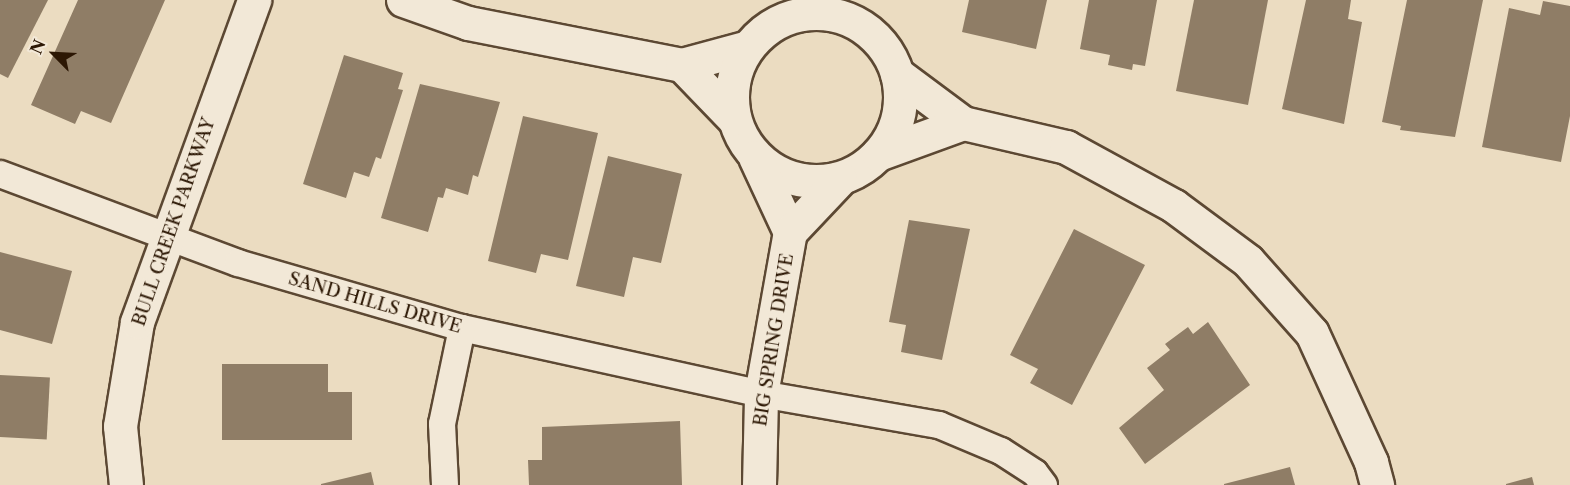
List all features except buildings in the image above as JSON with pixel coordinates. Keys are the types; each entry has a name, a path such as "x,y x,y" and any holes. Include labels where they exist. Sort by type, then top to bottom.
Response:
{"street":[{"name":"BULL CREEK PARKWAY","path":"126,485 120,426 137,322 254,0"},
{"path":"402,0 468,23 682,65 748,47"},
{"path":"734,118 731,93 735,69 748,47 767,27 799,8 831,13 862,14 886,49 897,74 900,102 893,130 878,154"},
{"path":"682,65 734,118 755,157 795,179 840,179 878,154 963,123"},
{"path":"897,74 963,123 1066,147 1173,206 1248,261 1312,333 1371,462 1377,485"},
{"name":"BIG SPRING DRIVE","path":"755,157 790,232"},
{"name":"BIG SPRING DRIVE","path":"759,485 762,394 790,232 840,179"}],"lane":[{"name":"SAND HILLS DRIVE","path":"0,174 238,263 462,328 762,394 939,425 1001,451 1035,472 1044,485"},
{"path":"445,485 441,424 462,328"}]}
